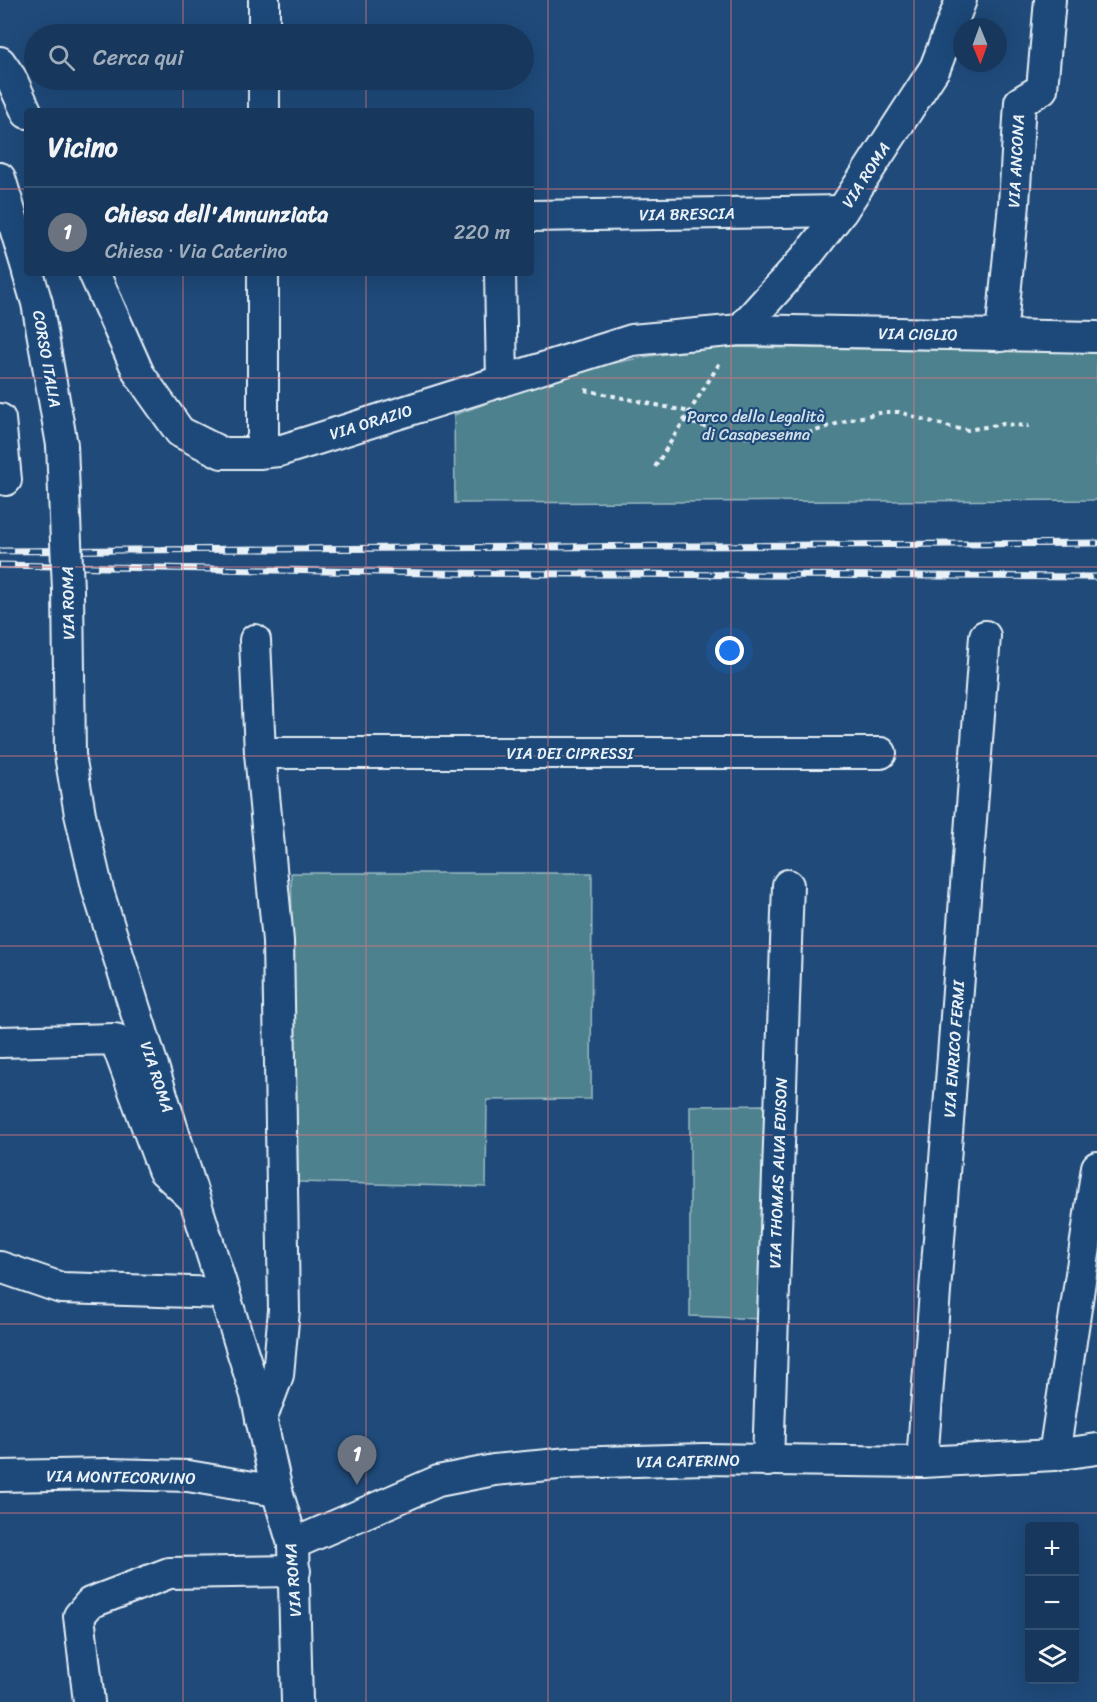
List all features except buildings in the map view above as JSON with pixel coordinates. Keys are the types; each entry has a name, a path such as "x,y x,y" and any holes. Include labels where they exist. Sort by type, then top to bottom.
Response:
{"street":[{"path":"264,0 264,24"},
{"name":"VIA ROMA","path":"740,330 806,257 842,211 935,68 961,0"},
{"name":"VIA ANCONA","path":"1001,336 1014,204 1020,102 1042,89 1050,0"},
{"path":"0,62 11,78 25,108"},
{"path":"264,90 264,108"},
{"path":"0,178 24,258"},
{"name":"VIA BRESCIA","path":"534,216 842,211"},
{"name":"CORSO ITALIA","path":"29,276 37,303 62,445"},
{"name":"VIA ORAZIO","path":"95,276 140,374 180,432 222,453 279,451 632,340 740,330"},
{"path":"258,453 263,436 263,276"},
{"path":"500,276 502,381"},
{"name":"VIA CIGLIO","path":"740,330 1097,337"},
{"path":"1,438 6,480"},
{"name":"VIA ROMA","path":"62,445 68,590 70,755 80,814 98,891 256,1395 294,1557 297,1702"},
{"name":"VIA ENRICO FERMI","path":"922,1462 985,636"},
{"path":"255,640 260,753 278,941 284,1310 278,1375 261,1420"},
{"name":"VIA DEI CIPRESSI","path":"260,753 881,753"},
{"name":"VIA THOMAS ALVA EDISON","path":"768,1461 788,885"},
{"path":"0,1042 115,1039 163,1170 197,1201"},
{"path":"1054,1455 1093,1226 1097,1167"},
{"path":"0,1266 61,1288 224,1293"},
{"name":"VIA CATERINO","path":"294,1557 438,1481 494,1470 569,1463 704,1459 922,1462 1054,1455 1097,1449"},
{"name":"VIA MONTECORVINO","path":"0,1476 109,1474 188,1476 277,1491"},
{"path":"89,1702 79,1616 90,1603 169,1573 294,1557"}],"path":[{"path":"655,467 740,330"},
{"path":"585,390 690,412"},
{"path":"684,421 746,437 786,436 812,432 848,420 884,412 899,412 953,428 968,430 1003,424 1029,426"}],"green space":[{"name":"Parco della Legalità di Casapesenna","path":"724,347 1097,352 1097,500 455,503 454,415 580,370 649,356"},
{"path":"291,873 592,873 591,1099 487,1100 486,1187 298,1182"},
{"path":"768,1105 761,1319 690,1316 690,1106"}],"railway":[{"path":"0,551 1097,543"},
{"path":"0,565 430,573 1097,577"}],"place":[{"name":"Chiesa dell'Annunziata","path":"357,1485"}]}
